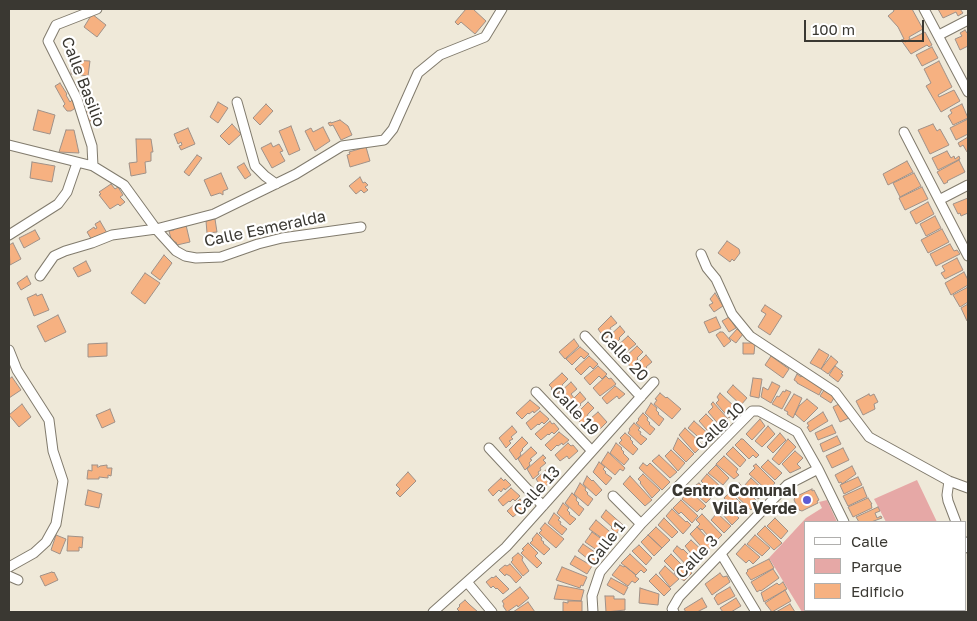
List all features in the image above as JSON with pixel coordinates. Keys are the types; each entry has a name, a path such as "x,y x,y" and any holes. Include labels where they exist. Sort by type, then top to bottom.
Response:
{"street":[{"name":"Calle Basilio","path":"93,166 92,146 77,99 48,41 56,25 97,9"},
{"path":"40,276 54,256 65,251 112,235 156,229 214,214 296,174 342,146 384,140 393,130 418,73 440,55 485,37 502,9"},
{"path":"924,9 968,92"},
{"path":"939,35 968,20"},
{"path":"236,102 256,166 276,184"},
{"path":"904,132 968,256"},
{"path":"9,145 93,166"},
{"path":"9,235 58,204 67,192 77,163"},
{"name":"Calle Esmeralda","path":"93,166 124,185 156,229 176,251 185,256 221,257 282,238 361,227"},
{"path":"939,200 968,185"},
{"path":"701,254 707,268 716,279 732,314 750,336 835,392 870,437 949,481 968,488"},
{"name":"Calle 20","path":"585,336 641,397"},
{"path":"9,350 17,370 49,420 53,452 63,482 56,524 46,542 34,553 9,567"},
{"name":"Calle 13","path":"433,612 506,547 654,382"},
{"name":"Calle 19","path":"536,392 592,451"},
{"name":"Calle 10","path":"642,524 752,411 758,411 797,432 844,521"},
{"path":"489,448 543,506"},
{"name":"Calle 3","path":"674,612 672,609 679,597 787,485 818,469"},
{"path":"949,481 948,501 956,521"},
{"path":"613,496 642,524"},
{"name":"Calle 1","path":"593,612 592,596 600,572 642,524"},
{"path":"720,554 756,612"},
{"path":"9,576 18,580"},
{"path":"467,582 492,612"}],"green space":[{"path":"917,480 937,521 885,521 874,499"},
{"path":"827,500 837,521 804,521 804,611 857,612 802,612 769,558 806,518 822,508 819,502"}],"building":[{"path":"466,9 473,9 486,21 475,34 461,22 458,25 455,22"},
{"path":"893,9 912,9 923,29 909,37 910,39 905,42 925,32 932,45 929,47 927,45 911,54 901,40 904,39 898,27 888,16 894,11"},
{"path":"938,9 960,9 963,13 958,16 956,12 943,18"},
{"path":"92,14 106,25 97,37 84,27"},
{"path":"965,30 968,33 968,46 960,50 955,39 962,36 960,33"},
{"path":"932,47 938,58 922,66 916,55"},
{"path":"72,60 90,61 88,76 71,74"},
{"path":"939,61 952,87 938,95 939,97 954,90 960,101 941,112 926,86 931,83 924,69"},
{"path":"60,83 70,102 72,100 77,107 71,111 67,111 63,106 65,104 55,86"},
{"path":"218,102 228,108 218,123 210,117"},
{"path":"266,104 273,111 260,125 253,118"},
{"path":"962,104 968,118 953,125 948,116 952,113 950,110"},
{"path":"98,106 99,115 96,115 96,121 87,121 87,115 85,115 87,109"},
{"path":"38,110 55,115 50,134 33,130"},
{"path":"968,119 968,134 956,140 950,128"},
{"path":"340,120 348,126 352,135 341,140 333,125 330,126 328,123"},
{"path":"232,124 241,134 229,145 220,136"},
{"path":"933,124 937,131 940,129 949,145 930,154 918,130"},
{"path":"291,126 300,150 289,155 279,131"},
{"path":"323,127 330,141 315,151 305,131 311,128 313,132"},
{"path":"188,128 195,144 181,150 179,146 182,145 181,142 178,144 174,134"},
{"path":"66,130 74,130 79,153 59,152"},
{"path":"968,137 967,152 963,145 960,147 958,143"},
{"path":"136,139 151,139 153,152 151,152 151,161 145,162 146,173 131,176 129,163 137,162"},
{"path":"271,143 273,147 279,144 283,151 280,152 285,161 272,168 261,148"},
{"path":"366,147 370,161 350,167 347,155 350,154 349,152"},
{"path":"947,151 951,158 954,156 955,159 959,156 960,159 938,170 932,158"},
{"path":"197,155 202,158 189,176 184,172"},
{"path":"959,160 965,172 944,184 937,172"},
{"path":"907,161 913,172 888,185 883,174"},
{"path":"32,162 55,166 52,182 30,178"},
{"path":"244,163 251,175 245,179 237,167"},
{"path":"221,173 228,189 223,191 223,195 220,193 211,196 204,180"},
{"path":"914,173 921,186 900,197 893,183"},
{"path":"360,177 363,183 365,182 368,185 365,187 368,190 364,193 361,190 356,194 349,186"},
{"path":"111,184 115,189 118,187 123,195 120,197 125,202 120,206 118,204 110,209 99,195 101,194 99,192"},
{"path":"922,187 928,199 905,210 899,198"},
{"path":"968,198 968,213 961,216 953,204"},
{"path":"928,202 934,214 916,224 910,212"},
{"path":"935,216 941,228 926,236 920,224"},
{"path":"215,219 217,232 207,233 206,221"},
{"path":"100,221 107,233 93,242 87,232 94,227 95,229 97,228 95,224"},
{"path":"186,225 190,242 177,245 176,242 172,243 169,231"},
{"path":"942,229 949,242 928,253 921,240"},
{"path":"35,230 40,239 24,248 19,238"},
{"path":"727,241 739,249 740,253 734,261 732,259 730,262 718,253"},
{"path":"13,243 21,259 10,265 9,245"},
{"path":"950,244 954,251 957,250 960,254 936,266 930,254"},
{"path":"164,255 172,263 160,280 151,273"},
{"path":"957,258 963,270 945,279 941,273 945,271 942,266"},
{"path":"86,261 91,271 78,277 73,268"},
{"path":"964,272 968,285 951,295 945,283"},
{"path":"145,273 160,283 145,304 131,293"},
{"path":"27,276 31,284 21,290 17,283"},
{"path":"968,287 968,302 960,307 953,295"},
{"path":"715,293 723,306 714,312 709,305 713,303 710,299"},
{"path":"36,294 37,296 42,294 49,310 34,316 27,298"},
{"path":"968,304 968,321 967,321 961,308"},
{"path":"765,305 782,316 770,335 758,327 766,314 761,311"},
{"path":"58,315 66,332 45,342 37,326"},
{"path":"611,316 617,323 610,328 610,334 605,339 598,329"},
{"path":"716,317 721,328 709,333 704,322"},
{"path":"729,317 736,328 729,332 722,321"},
{"path":"620,326 625,332 619,338 617,342 619,344 614,349 606,339"},
{"path":"737,329 743,334 736,343 729,338"},
{"path":"723,332 731,341 724,347 716,335"},
{"path":"628,336 636,344 626,352 628,354 622,359 615,348"},
{"path":"574,339 579,346 565,359 559,352"},
{"path":"107,343 107,356 88,357 88,344"},
{"path":"743,343 755,343 754,354 743,354"},
{"path":"637,346 643,352 635,362 637,364 631,368 624,358"},
{"path":"580,347 589,354 584,359 581,356 572,365 566,359"},
{"path":"819,349 829,355 821,369 810,363"},
{"path":"646,355 652,362 646,367 644,371 646,373 640,378 633,368"},
{"path":"589,356 598,364 593,369 590,366 581,375 575,369"},
{"path":"771,356 789,369 783,378 765,365"},
{"path":"831,356 838,362 828,374 821,369"},
{"path":"598,366 607,374 602,379 599,376 590,385 584,378"},
{"path":"835,366 843,372 838,382 829,375"},
{"path":"562,373 568,379 556,395 549,385"},
{"path":"797,374 823,387 819,395 797,383 794,380"},
{"path":"606,376 609,379 611,378 616,384 600,396 593,388"},
{"path":"12,377 21,390 9,398 9,379"},
{"path":"753,378 762,379 759,398 750,396"},
{"path":"571,382 577,389 571,394 574,398 565,405 559,399 561,397 558,394"},
{"path":"772,382 780,386 771,403 761,397 763,387 768,390"},
{"path":"733,385 747,398 741,405 727,392"},
{"path":"615,386 625,394 619,399 617,396 607,404 602,398"},
{"path":"786,390 791,392 782,409 772,404 777,396 779,397"},
{"path":"824,390 835,396 831,403 820,396"},
{"path":"580,392 586,399 577,408 579,410 574,415 567,405"},
{"path":"660,393 681,409 672,419 654,404 657,400 655,399"},
{"path":"720,393 737,409 729,418 716,403 719,400 717,397"},
{"path":"794,394 802,398 793,418 784,410"},
{"path":"869,394 870,396 874,394 878,402 874,404 875,409 863,415 856,401"},
{"path":"807,399 818,408 804,422 795,414 799,406"},
{"path":"530,400 540,408 534,413 533,411 528,413 522,419 516,413"},
{"path":"588,402 594,408 588,414 586,418 588,419 582,424 577,419 576,414"},
{"path":"713,402 728,419 721,427 708,412 713,407 711,404"},
{"path":"651,403 657,408 658,414 664,419 659,426 645,413"},
{"path":"841,403 849,418 840,422 833,407"},
{"path":"22,404 31,417 19,427 9,415"},
{"path":"110,409 115,422 102,428 96,415"},
{"path":"540,411 549,419 544,424 542,422 531,430 526,423"},
{"path":"598,412 607,422 593,436 584,424"},
{"path":"823,412 828,421 810,432 807,423"},
{"path":"643,413 648,418 649,424 655,429 650,435 636,423"},
{"path":"706,414 720,428 713,437 699,421"},
{"path":"760,419 765,426 752,440 746,434"},
{"path":"550,421 559,429 554,434 552,432 541,440 535,434"},
{"path":"694,421 711,436 705,443 688,428"},
{"path":"634,423 640,428 638,430 641,432 640,434 647,439 641,445 628,433"},
{"path":"832,425 836,433 818,440 815,433"},
{"path":"512,426 517,432 511,437 513,439 509,441 511,443 506,448 499,438"},
{"path":"768,426 775,434 762,447 755,441"},
{"path":"685,428 703,445 695,453 679,435"},
{"path":"559,432 569,440 563,445 562,443 557,445 551,451 545,445"},
{"path":"625,433 631,438 632,443 638,449 633,455 619,443 622,440 620,438"},
{"path":"780,433 786,440 773,453 767,447"},
{"path":"837,436 841,444 823,452 820,444"},
{"path":"522,437 528,443 516,460 509,450"},
{"path":"678,438 694,454 686,462 673,449"},
{"path":"741,439 759,455 756,458 753,455 749,459 735,445"},
{"path":"788,439 796,447 779,465 772,459"},
{"path":"568,443 571,446 573,445 578,451 569,459 567,456 560,461 555,455"},
{"path":"616,443 622,448 623,453 629,459 624,465 610,453"},
{"path":"531,447 537,453 530,459 532,460 529,463 530,465 525,470 518,459"},
{"path":"733,447 746,460 740,467 726,454"},
{"path":"843,448 849,460 832,468 826,456"},
{"path":"671,450 685,463 678,471 665,456"},
{"path":"795,451 803,458 797,464 801,468 790,473 782,464"},
{"path":"608,452 625,468 623,471 620,469 615,475 601,463"},
{"path":"543,455 546,458 543,460 546,463 540,468 539,474 533,479 527,469"},
{"path":"659,455 677,472 670,478 652,461"},
{"path":"724,456 738,469 736,472 739,475 734,479 716,464"},
{"path":"768,460 782,473 775,480 761,467"},
{"path":"599,462 605,467 603,469 605,473 612,478 606,485 593,472"},
{"path":"643,463 647,466 650,463 670,482 662,490 639,468"},
{"path":"756,464 775,483 768,491 749,474"},
{"path":"92,465 98,465 97,467 99,467 107,465 107,468 112,468 111,476 108,475 108,478 87,479 88,470 92,471"},
{"path":"716,465 729,478 723,485 708,473"},
{"path":"852,466 856,474 842,484 841,482 839,483 835,475"},
{"path":"549,467 554,473 548,478 550,479 547,482 548,484 543,489 536,479"},
{"path":"408,472 416,481 400,497 396,493 400,489 396,485"},
{"path":"643,474 660,490 652,498 638,479"},
{"path":"707,474 721,487 714,494 701,481"},
{"path":"587,476 602,490 596,496 583,484"},
{"path":"630,476 652,500 645,506 623,484"},
{"path":"858,477 862,485 844,494 840,485"},
{"path":"501,478 511,485 505,490 504,488 501,492 499,490 493,496 488,490"},
{"path":"751,478 764,490 768,491 758,499 744,486"},
{"path":"580,483 586,488 587,494 593,499 588,506 574,494"},
{"path":"699,483 713,496 706,503 690,489"},
{"path":"739,483 758,502 751,510 731,491"},
{"path":"863,487 867,497 848,506 843,496"},
{"path":"511,488 520,496 515,501 513,499 503,506 498,500"},
{"name":"Centro Comunal Villa Verde","path":"812,489 819,500 817,501 818,503 802,511 799,510 794,500 795,497"},
{"path":"88,490 102,494 99,508 85,505"},
{"path":"689,490 706,506 702,510 701,508 697,512 682,499"},
{"path":"572,493 577,498 578,504 584,509 579,516 565,503"},
{"path":"729,493 747,509 740,516 724,498"},
{"path":"868,498 872,508 853,517 848,507"},
{"path":"520,499 523,502 525,501 530,507 525,512 523,510 513,517 507,511"},
{"path":"681,500 698,516 692,523 681,512 679,514 673,508"},
{"path":"721,501 739,518 732,525 714,508"},
{"path":"563,503 569,508 567,510 569,514 576,519 570,525 557,513"},
{"path":"878,507 880,511 875,513 877,518 881,516 882,518 874,521 858,521 856,517"},
{"path":"672,509 691,525 683,534 666,516"},
{"path":"606,510 623,525 617,533 601,517"},
{"path":"554,513 560,518 558,520 561,522 560,524 567,529 562,535 548,523"},
{"path":"717,513 731,526 724,533 711,520"},
{"path":"702,514 722,535 714,543 702,529 697,527 700,524 696,520"},
{"path":"664,518 678,532 672,538 658,525"},
{"path":"775,518 788,531 781,539 767,526"},
{"path":"596,520 615,536 609,543 589,529"},
{"path":"545,523 564,539 556,548 539,533"},
{"path":"765,526 782,543 774,550 757,534"},
{"path":"656,527 670,540 662,548 648,535"},
{"path":"697,527 713,544 706,552 690,534"},
{"path":"592,532 607,543 601,553 585,542"},
{"path":"537,533 542,538 543,543 550,549 544,555 530,543"},
{"path":"56,535 66,539 60,554 51,550"},
{"path":"648,535 662,548 654,556 641,542"},
{"path":"755,535 770,548 762,556 747,544"},
{"path":"68,536 83,537 82,548 79,547 79,551 67,551"},
{"path":"691,540 705,553 697,561 685,546"},
{"path":"528,543 538,553 535,556 542,563 537,568 521,553"},
{"path":"583,544 599,555 593,563 578,551"},
{"path":"745,544 760,557 753,564 749,560 746,563 736,554"},
{"path":"639,545 652,558 646,565 632,551"},
{"path":"677,546 683,549 696,562 690,569 673,551"},
{"path":"518,553 523,557 522,560 529,571 523,576 511,562 512,558"},
{"path":"630,554 647,570 644,573 641,570 636,575 621,563"},
{"path":"671,554 692,573 684,581 664,561"},
{"path":"575,556 592,566 587,574 570,564"},
{"path":"769,559 774,568 751,580 746,573 747,570"},
{"path":"510,564 522,577 516,583 510,576 506,574 505,576 499,570 505,565"},
{"path":"620,565 625,566 639,579 635,583 632,581 628,586 612,575"},
{"path":"665,566 679,579 670,587 659,573"},
{"path":"562,567 587,577 583,586 581,585 580,588 556,580"},
{"path":"773,569 779,578 757,592 751,582"},
{"path":"54,572 58,580 45,586 40,576"},
{"path":"720,573 723,577 727,576 730,582 712,595 705,584"},
{"path":"656,574 671,589 664,596 649,581"},
{"path":"496,576 509,589 503,594 493,586 491,588 486,582"},
{"path":"611,578 628,587 624,595 607,585"},
{"path":"783,582 787,589 764,602 761,593 777,583 779,585"},
{"path":"558,585 584,590 581,601 554,599"},
{"path":"520,587 529,598 518,607 517,605 507,612 502,601"},
{"path":"730,587 735,596 718,605 714,598 716,595"},
{"path":"640,588 659,594 658,605 639,603"},
{"path":"785,590 791,601 772,612 765,603"},
{"path":"605,596 614,596 614,599 625,599 625,610 606,612"},
{"path":"702,598 707,607 697,612 686,612 684,609"},
{"path":"736,598 741,606 731,612 723,612 720,608"},
{"path":"465,600 478,612 460,612 457,609"},
{"path":"568,601 582,601 582,612 563,612 563,602 568,603"},
{"path":"528,602 535,612 513,612"},
{"path":"790,604 795,612 776,612"},
{"path":"878,611 903,611 903,612"}],"place":[{"name":"Centro Comunal Villa Verde","path":"807,500"}]}
